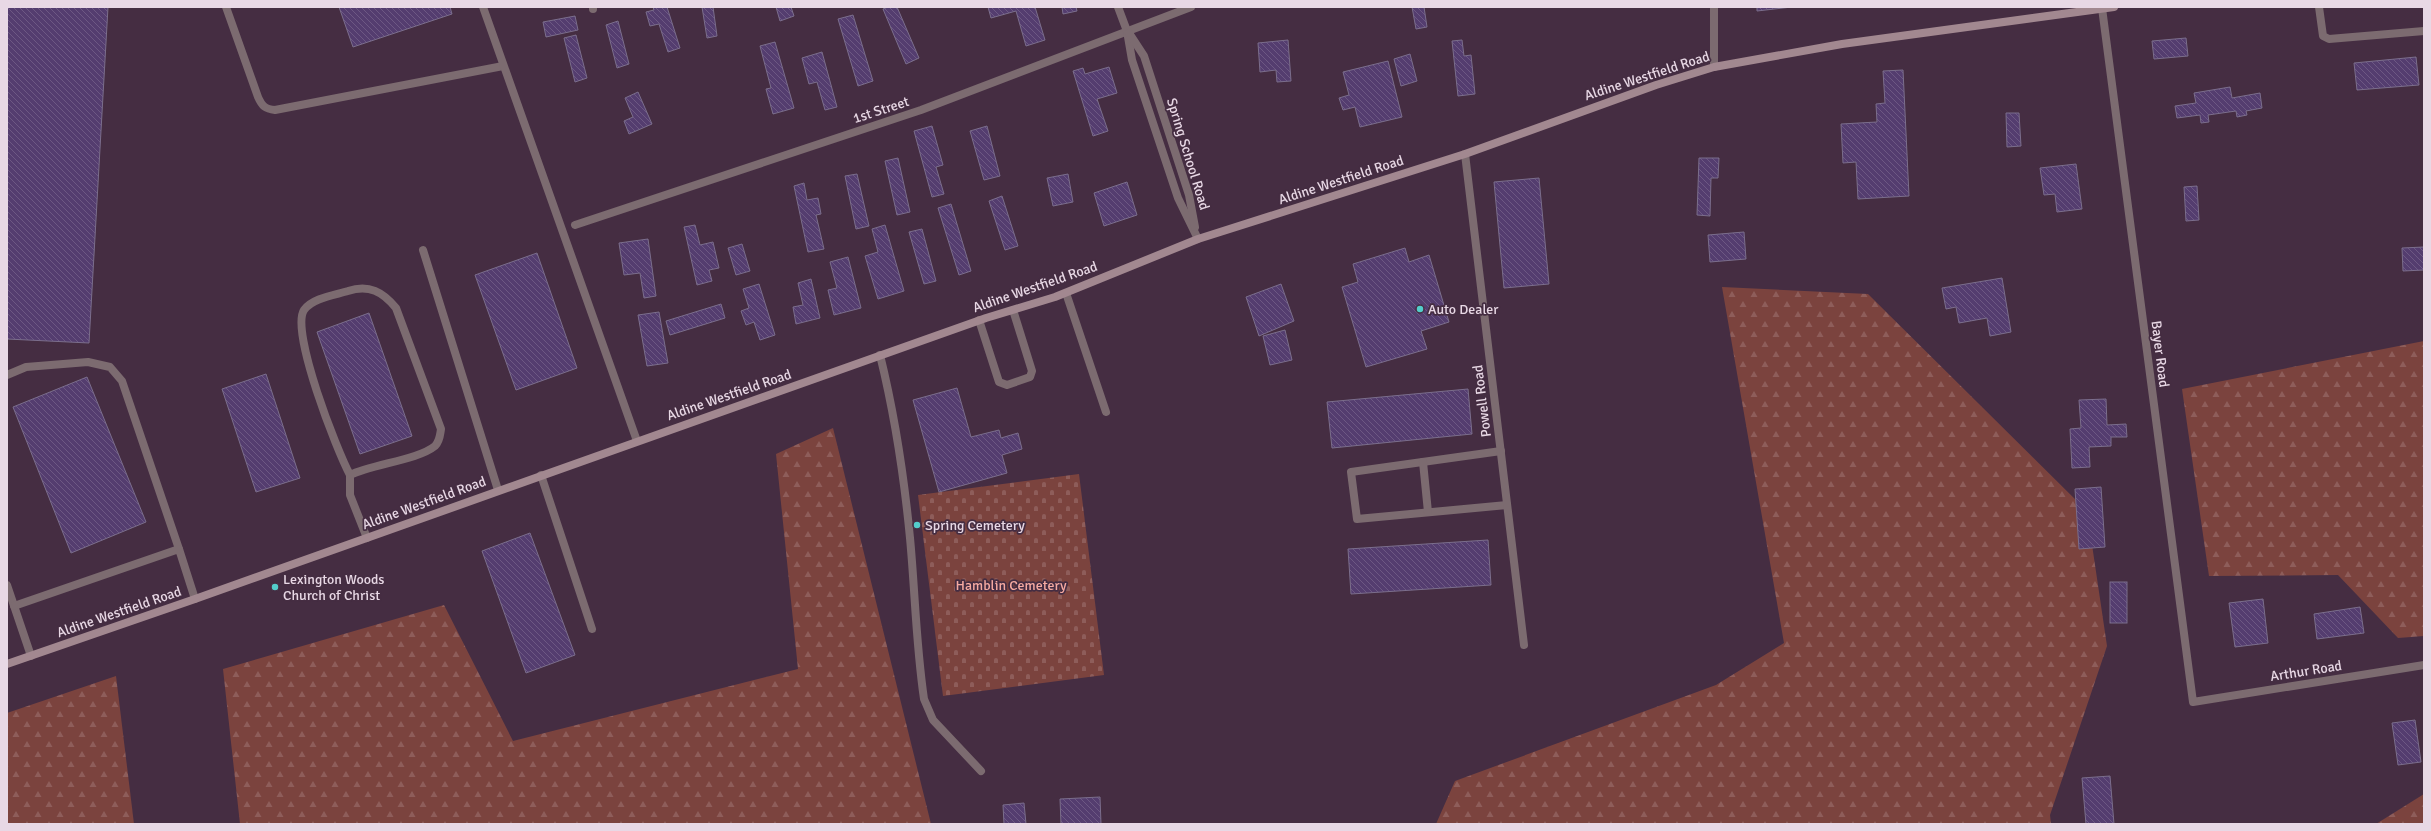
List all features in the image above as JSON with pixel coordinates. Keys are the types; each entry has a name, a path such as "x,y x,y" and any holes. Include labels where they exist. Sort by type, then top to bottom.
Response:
{"main road":[{"name":"Aldine Westfield Road","path":"7,664 367,538 498,490 979,320 1066,293 1198,239 1465,154 1656,85 1714,68 1842,44 2114,7"}],"street":[{"path":"226,7 258,97 261,104 267,110 275,110 503,66"},
{"path":"483,7 637,441"},
{"name":"Spring School Road","path":"1118,7 1127,31 1132,60 1173,184 1198,239"},
{"name":"1st Street","path":"575,225 921,110 1191,7"},
{"path":"1714,7 1714,68"},
{"path":"2319,7 2323,36 2329,39 2424,31"},
{"name":"Bayer Road","path":"2102,8 2193,702"},
{"name":"Spring School Road","path":"1127,31 1144,56 1189,195 1198,239"},
{"name":"Powell Road","path":"1465,154 1524,645"},
{"path":"423,250 498,490"},
{"path":"350,475 361,470 421,453 434,446 439,440 441,429 396,308 383,294 364,288 313,302 304,311 301,318 302,337 332,436 350,475 350,495 367,538"},
{"path":"1066,293 1106,412"},
{"path":"979,320 999,382 1007,385 1030,378 1032,371 1013,310"},
{"path":"880,355 893,407 901,460 910,538 924,699 933,720 981,771"},
{"path":"7,375 26,367 88,362 110,367 122,381 179,549 194,599"},
{"path":"1501,451 1351,472 1357,519 1507,505"},
{"path":"1423,462 1428,512"},
{"path":"541,475 592,629"},
{"path":"14,606 179,549"},
{"path":"7,585 31,656"},
{"name":"Arthur Road","path":"2193,702 2424,665"}],"green space":[{"path":"1722,287 1868,294 2087,511 2107,646 2050,815 2051,824 1436,824 1455,781 1716,685 1784,643"},
{"path":"2424,341 2424,636 2398,638 2338,575 2209,576 2182,389"},
{"path":"833,428 931,824 240,824 223,669 444,605 513,741 798,669 776,454"},
{"name":"Hamblin Cemetery","path":"1079,474 1104,675 943,696 918,495"},
{"path":"116,676 134,824 7,824 7,713"},
{"path":"2424,794 2424,824 2376,824"}],"building":[{"path":"7,7 108,7 89,343 7,339"},
{"path":"339,7 450,7 452,14 353,47"},
{"path":"653,7 667,7 680,48 668,52 659,24 650,26 646,12 654,10"},
{"path":"702,7 713,7 717,36 707,38"},
{"path":"776,7 791,7 794,16 780,21"},
{"path":"888,7 897,7 919,58 906,64 883,9"},
{"path":"988,7 1035,7 1045,40 1026,46 1016,11 991,18"},
{"path":"1062,7 1076,7 1077,11 1063,14"},
{"path":"1412,7 1424,7 1427,27 1416,29"},
{"path":"1757,7 1792,7 1757,11"},
{"path":"853,15 873,81 858,86 838,19"},
{"path":"575,16 578,30 546,37 543,22"},
{"path":"618,21 629,64 617,68 606,25"},
{"path":"576,35 587,78 575,82 564,38"},
{"path":"2186,38 2188,56 2154,59 2152,41"},
{"path":"1288,40 1291,81 1277,82 1276,70 1260,72 1258,43"},
{"path":"1462,40 1464,56 1471,55 1475,94 1458,96 1452,41"},
{"path":"775,42 794,108 773,114 766,89 771,88 760,46"},
{"path":"822,52 837,107 825,110 817,82 809,84 802,58"},
{"path":"1410,54 1417,81 1401,86 1394,59"},
{"path":"2416,57 2419,85 2357,90 2354,63"},
{"path":"1388,61 1402,117 1360,127 1355,107 1343,110 1339,98 1349,95 1343,72"},
{"path":"1109,67 1117,93 1097,99 1108,131 1093,136 1073,71 1083,68 1085,74"},
{"path":"1903,70 1909,196 1858,199 1856,162 1843,163 1841,124 1877,122 1876,104 1885,103 1883,71"},
{"path":"2230,87 2232,98 2260,93 2262,108 2246,111 2247,115 2237,117 2236,111 2208,115 2209,122 2201,123 2200,115 2177,118 2175,106 2196,103 2194,93"},
{"path":"638,92 652,124 629,134 624,121 633,117 625,98"},
{"path":"2006,113 2019,113 2021,146 2007,147"},
{"path":"932,126 943,165 936,167 944,194 932,197 914,131"},
{"path":"987,126 1000,176 984,180 970,131"},
{"path":"898,158 910,212 897,215 885,161"},
{"path":"1699,158 1719,158 1718,178 1711,178 1710,216 1697,215"},
{"path":"2076,164 2082,209 2057,212 2055,194 2044,195 2040,168"},
{"path":"857,174 869,226 856,229 845,176"},
{"path":"1068,174 1073,202 1053,206 1047,178"},
{"path":"1539,178 1549,284 1504,288 1494,182"},
{"path":"1127,182 1137,215 1104,226 1094,193"},
{"path":"804,183 807,200 818,198 821,214 816,215 824,249 808,252 794,186"},
{"path":"2197,186 2199,220 2186,221 2184,187"},
{"path":"1002,196 1018,246 1005,250 989,201"},
{"path":"951,204 971,271 959,275 938,208"},
{"path":"695,225 700,245 713,242 719,268 709,270 712,281 697,285 684,227"},
{"path":"885,225 904,291 878,299 865,256 878,252 872,229"},
{"path":"922,229 936,281 924,284 909,232"},
{"path":"1744,232 1746,259 1710,262 1708,235"},
{"path":"648,239 656,296 644,298 640,273 624,275 619,243"},
{"path":"742,244 750,271 736,275 728,248"},
{"path":"2424,247 2424,270 2403,271 2402,248"},
{"path":"1405,248 1409,262 1429,255 1449,322 1421,331 1427,349 1366,367 1342,287 1358,282 1353,264"},
{"path":"537,253 577,368 516,390 475,275"},
{"path":"848,257 861,308 834,315 828,290 837,288 830,262"},
{"path":"2002,278 2011,332 1990,336 1987,318 1959,323 1956,307 1946,309 1942,288"},
{"path":"811,279 820,318 796,324 793,307 803,305 798,283"},
{"path":"759,284 775,335 760,340 754,322 746,325 741,311 749,308 743,289"},
{"path":"1281,284 1294,321 1259,336 1246,297"},
{"path":"721,304 725,318 670,335 666,321"},
{"path":"659,312 668,363 647,366 638,315"},
{"path":"369,313 412,436 360,454 317,332"},
{"path":"1285,330 1292,360 1270,365 1263,336"},
{"path":"266,374 300,478 256,492 222,389"},
{"path":"87,377 146,522 71,553 13,407"},
{"path":"957,388 971,437 999,430 1001,438 1018,433 1022,449 1002,455 1007,473 939,492 913,400"},
{"path":"1468,389 1472,434 1332,448 1327,402"},
{"path":"2106,399 2107,425 2126,424 2127,437 2111,437 2111,446 2089,447 2090,467 2072,468 2070,429 2081,428 2079,400"},
{"path":"2101,487 2105,547 2079,549 2075,489"},
{"path":"530,533 575,655 526,673 482,551"},
{"path":"1488,540 1491,585 1351,594 1348,549"},
{"path":"2110,582 2127,582 2127,623 2110,623"},
{"path":"2263,599 2268,643 2235,647 2229,603"},
{"path":"2360,607 2364,633 2317,639 2314,614"},
{"path":"2415,720 2421,762 2398,765 2392,723"},
{"path":"2110,776 2114,824 2086,824 2082,778"},
{"path":"1100,797 1101,824 1061,824 1060,799"},
{"path":"1024,803 1026,824 1004,824 1003,805"}],"place":[{"name":"Auto Dealer","path":"1420,309"},
{"name":"Spring Cemetery","path":"917,525"},
{"name":"Lexington Woods Church of Christ","path":"275,587"}]}
